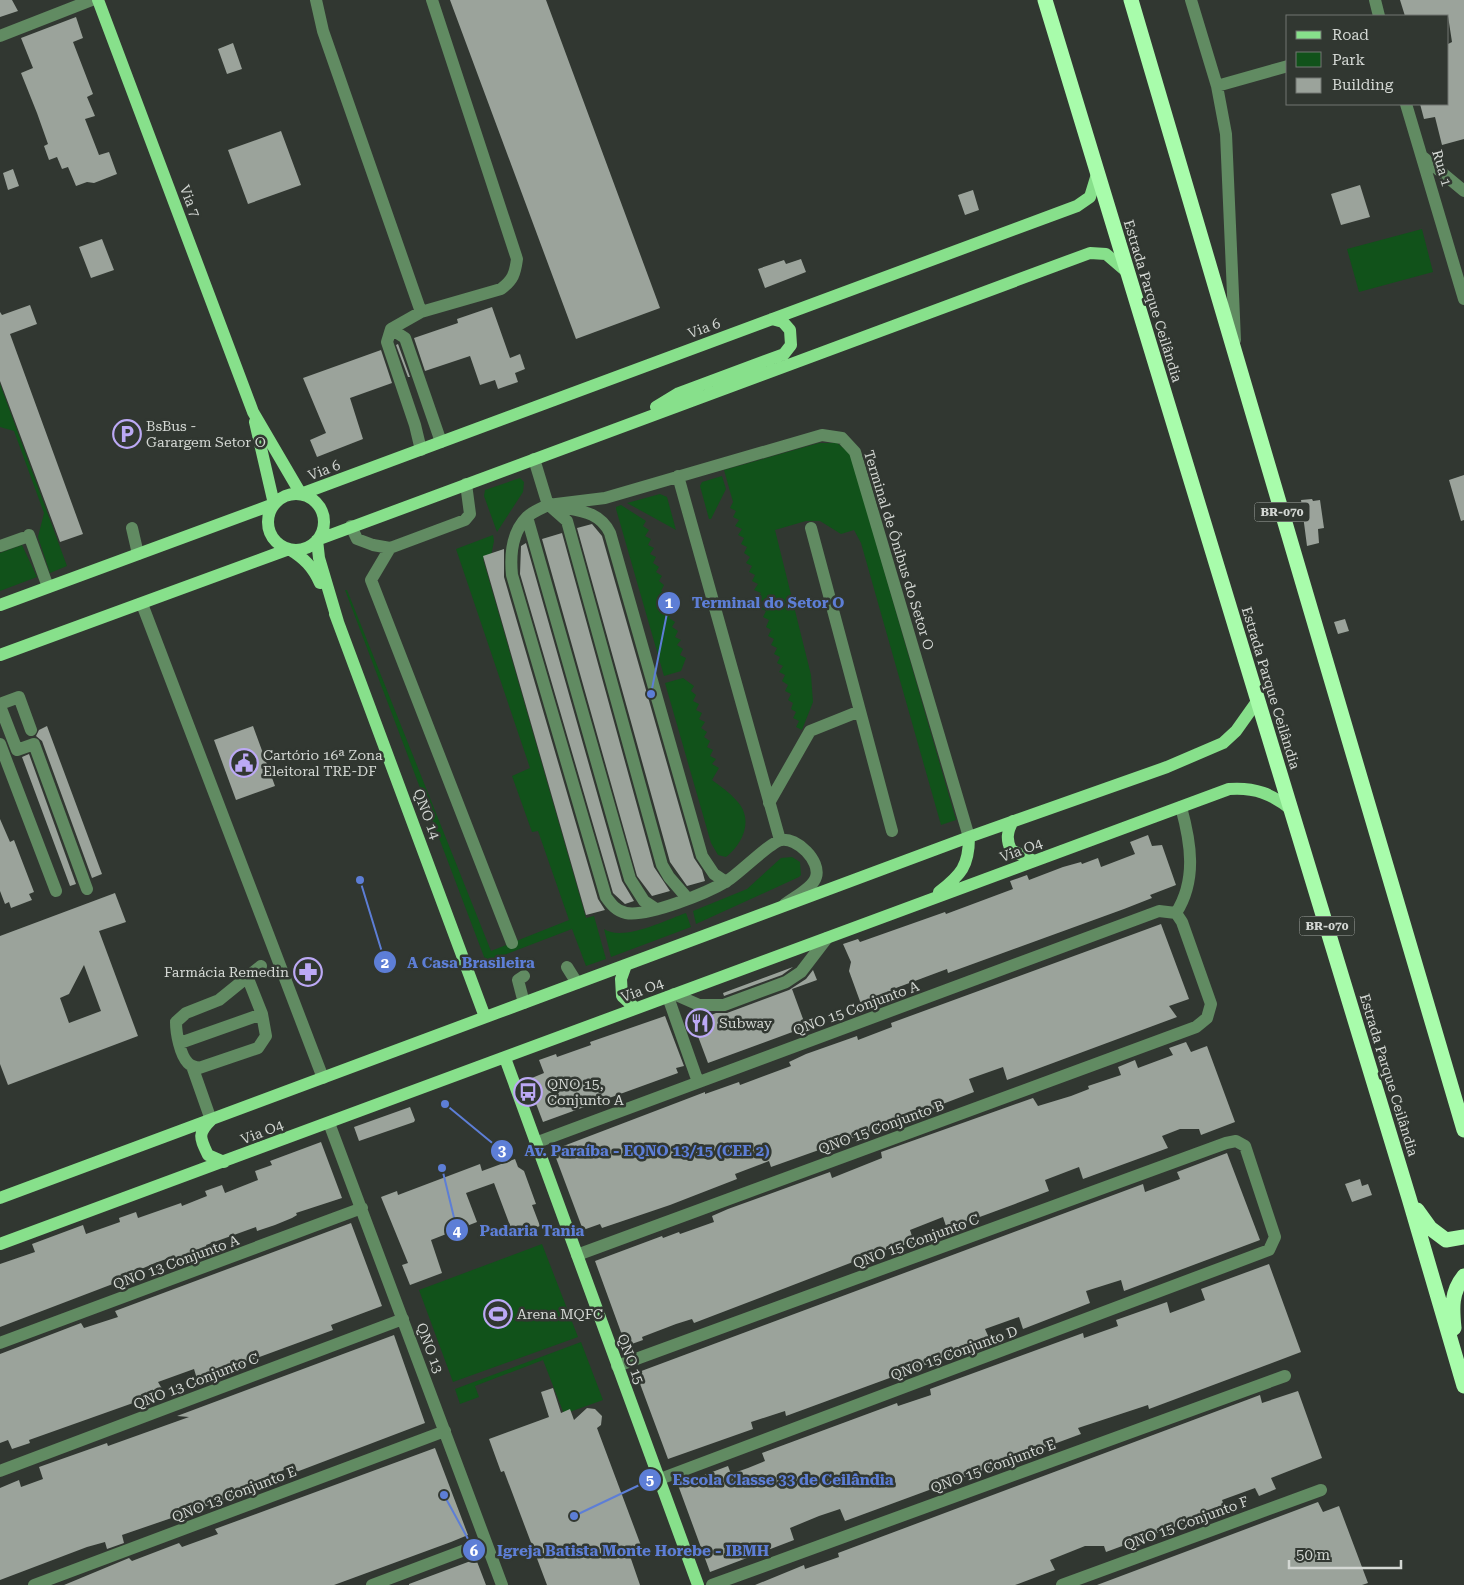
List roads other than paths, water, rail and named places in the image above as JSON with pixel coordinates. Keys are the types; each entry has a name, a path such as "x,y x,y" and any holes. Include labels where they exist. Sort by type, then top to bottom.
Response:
{"highway":[{"name":"Estrada Parque Ceilândia","path":"1045,0 1292,810 1464,1386"},
{"name":"BR-070","path":"1131,0 1464,1130"},
{"path":"1409,1198 1430,1228 1446,1240 1464,1237"},
{"path":"1457,1361 1452,1308 1455,1287 1464,1276"}],"main road":[{"name":"Via 7","path":"98,0 254,412 274,504"},
{"name":"Via 6","path":"301,494 1077,206 1090,197 1098,171"},
{"path":"0,655 289,550 309,547 317,540 352,526 1090,254 1106,254 1127,272"},
{"path":"636,421 679,393 784,354 791,346 790,330 783,322 772,319"},
{"name":"Via 7","path":"254,412 301,494"},
{"path":"0,605 274,504 291,494 301,494 310,498 322,512 324,522 317,540"},
{"path":"274,504 268,517 269,530 274,540 289,550"},
{"name":"QNO 14","path":"317,540 319,558 338,622"},
{"name":"QNO 14","path":"289,550 302,557 315,570 338,622 485,1017"},
{"name":"Via O4","path":"0,1198 969,837 1167,768 1223,743 1236,730 1258,700"},
{"name":"Via O4","path":"0,1244 1229,789 1245,788 1275,797 1292,810"},
{"path":"1013,821 1008,830 1007,841 1011,850 1034,861"},
{"path":"926,901 953,881 964,869 969,854 969,837"},
{"path":"626,965 621,979 622,996 635,1008"},
{"name":"QNO 15","path":"505,1058 521,1108 698,1585"},
{"path":"211,1120 202,1129 201,1139 208,1155 224,1162"}],"street":[{"path":"0,36 92,0"},
{"path":"316,0 322,31 421,312"},
{"path":"420,450 415,425 387,342 391,329 421,312 501,289 511,282 516,273 517,259 432,0"},
{"path":"1191,0 1217,86 1226,134 1236,353"},
{"path":"1375,0 1379,15"},
{"path":"1217,86 1286,67"},
{"name":"Rua 1","path":"1406,105 1464,299"},
{"path":"1423,157 1464,191"},
{"path":"391,329 405,338 442,442"},
{"name":"Terminal de Ônibus do Setor O","path":"527,517 548,505 605,498 822,434 842,438 850,444 855,452 969,837"},
{"path":"534,459 548,505 567,521 662,865 669,877 688,899"},
{"path":"678,476 780,840"},
{"path":"352,526 357,539 373,545 390,548 465,520 470,514 466,484"},
{"path":"548,505 585,512 604,522 702,856 714,874 726,882"},
{"path":"527,517 630,879 644,902 656,909"},
{"path":"527,517 514,541 510,558 512,575 606,897 615,908 626,913 656,909 688,899 726,882 780,840 792,840 807,850 816,870 816,876 812,884 781,907"},
{"path":"132,528 138,554"},
{"path":"811,528 892,831"},
{"path":"0,546 26,536 48,587"},
{"path":"390,548 371,580 512,943"},
{"path":"142,604 323,1078"},
{"path":"31,730 19,697 0,705 17,750 34,744 87,889"},
{"path":"769,803 810,730 860,711"},
{"path":"0,744 56,891"},
{"path":"1176,913 1185,899 1191,863 1189,836 1181,807"},
{"name":"QNO 15 Conjunto A","path":"535,1143 1159,911 1176,913"},
{"name":"QNO 15 Conjunto B","path":"577,1256 1196,1026 1207,1018 1211,1004 1182,922 1176,913"},
{"path":"671,996 699,1005 724,1005 786,982 801,972 827,938"},
{"path":"247,976 262,1014 266,1036 258,1048 199,1068 192,1066 187,1062 180,1044 176,1031 176,1022 186,1013 219,1000 247,976 261,966"},
{"path":"567,967 577,983"},
{"path":"524,976 518,980 524,1003"},
{"path":"671,996 698,1082"},
{"path":"180,1044 262,1014"},
{"path":"192,1066 211,1120"},
{"name":"QNO 13","path":"329,1123 502,1585"},
{"name":"QNO 15 Conjunto C","path":"617,1366 1226,1143 1236,1142 1245,1146 1275,1237 1269,1250 1259,1255"},
{"name":"QNO 13 Conjunto A","path":"0,1343 362,1208"},
{"name":"QNO 15 Conjunto D","path":"660,1479 1259,1255"},
{"name":"QNO 13 Conjunto C","path":"0,1472 403,1319"},
{"name":"QNO 15 Conjunto E","path":"712,1585 1285,1376"},
{"name":"QNO 13 Conjunto E","path":"34,1585 445,1431"},
{"name":"QNO 15 Conjunto F","path":"1062,1585 1321,1490"},
{"path":"372,1585 486,1542"}],"place":[{"name":"BsBus - Garargem Setor O","path":"127,434"},
{"name":"Terminal do Setor O","path":"651,694"},
{"name":"Cartório 16ª Zona Eleitoral TRE-DF","path":"244,763"},
{"name":"A Casa Brasileira","path":"360,880"},
{"name":"Farmácia Remedin","path":"308,972"},
{"name":"Subway","path":"700,1023"},
{"name":"QNO 15, Conjunto A","path":"528,1092"},
{"name":"Av. Paraíba - EQNO 13/15 (CEE 2)","path":"445,1104"},
{"name":"Padaria Tania","path":"442,1168"},
{"name":"Arena MQFC","path":"498,1314"},
{"name":"Igreja Batista Monte Horebe - IBMH","path":"444,1495"},
{"name":"Escola Classe 33 de Ceilândia","path":"574,1516"}]}
